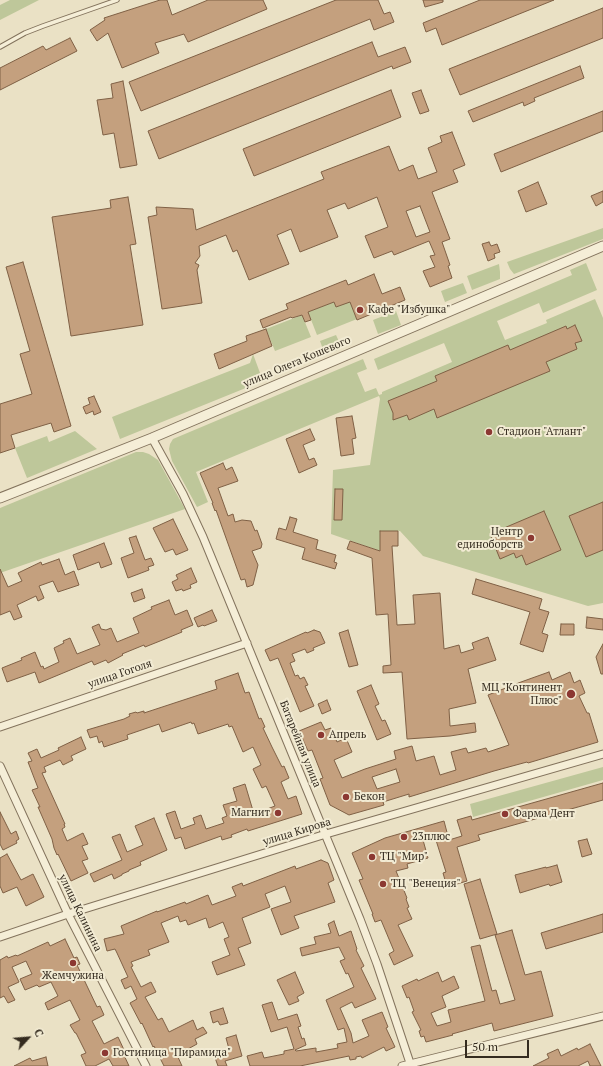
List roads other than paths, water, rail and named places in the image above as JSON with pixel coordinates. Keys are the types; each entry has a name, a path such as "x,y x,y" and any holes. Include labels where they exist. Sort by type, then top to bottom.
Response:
{"street":[{"name":"улица Олега Кошевого","path":"0,498 152,438 603,246"},
{"name":"Батарейная улица","path":"152,438 197,523 326,834 375,958 411,1065"},
{"name":"улица Гоголя","path":"0,727 246,643"},
{"name":"улица Кирова","path":"0,937 68,914 326,834 603,754"},
{"name":"улица Калинина","path":"0,766 68,914 146,1066"},
{"path":"402,1066 411,1065 603,1016"}],"lane":[{"path":"0,47 38,28 117,0"}],"place":[{"name":"Кафе \"Избушка\"","path":"360,310"},
{"name":"Стадион \"Атлант\"","path":"489,432"},
{"name":"Центр единоборств","path":"531,538"},
{"name":"МЦ \"Континент Плюс\"","path":"571,694"},
{"name":"Апрель","path":"321,735"},
{"name":"Бекон","path":"346,797"},
{"name":"Магнит","path":"278,813"},
{"name":"Фарма Дент","path":"505,814"},
{"name":"23плюс","path":"404,837"},
{"name":"ТЦ \"Мир\"","path":"372,857"},
{"name":"ТЦ \"Венеция\"","path":"383,884"},
{"name":"Жемчужина","path":"73,963"},
{"name":"Гостиница \"Пирамида\"","path":"105,1053"}]}
